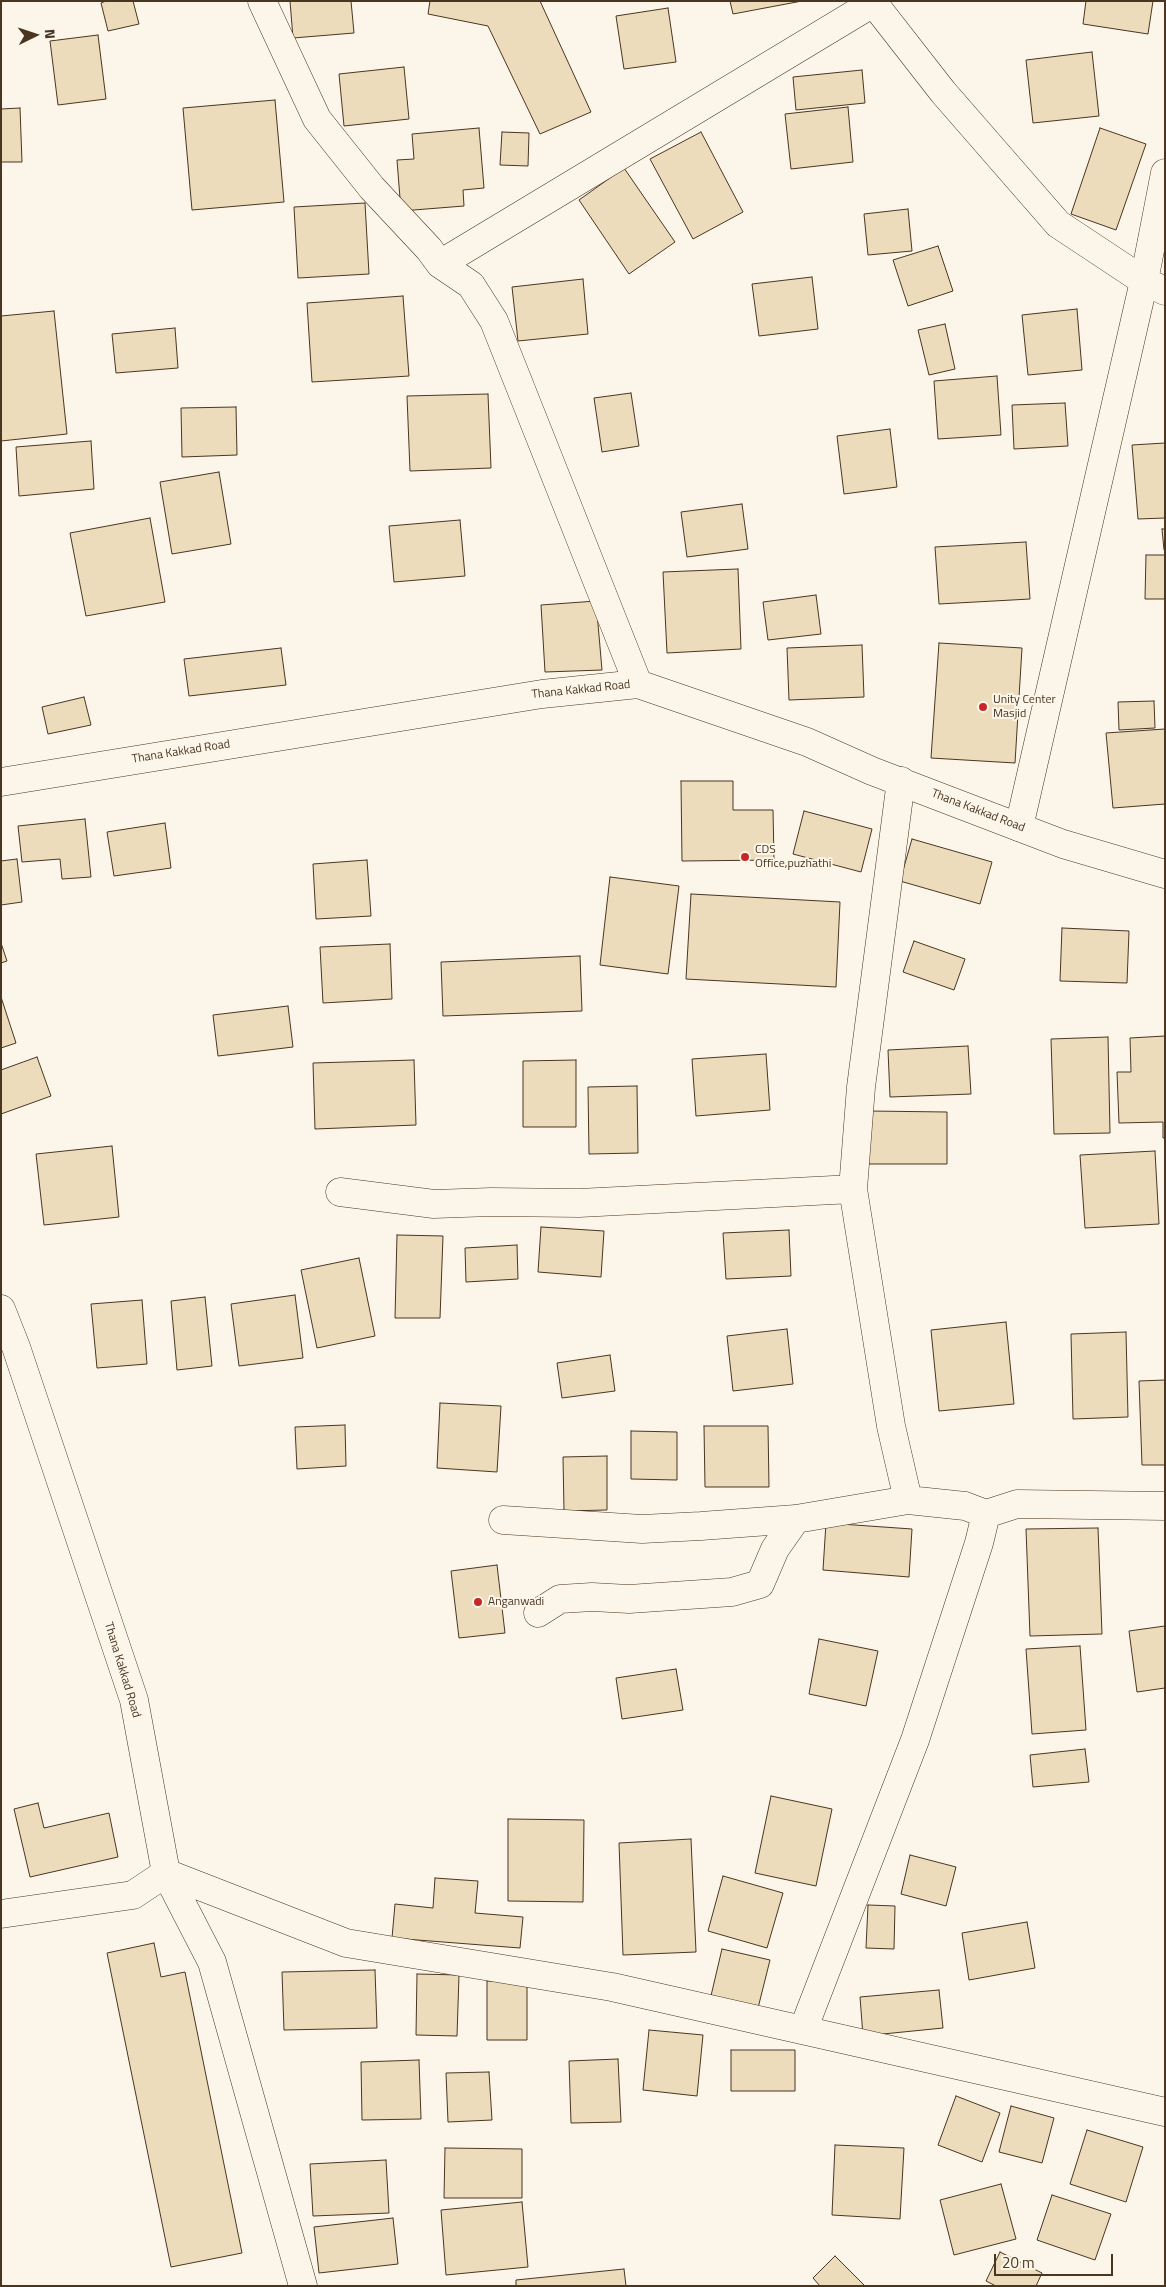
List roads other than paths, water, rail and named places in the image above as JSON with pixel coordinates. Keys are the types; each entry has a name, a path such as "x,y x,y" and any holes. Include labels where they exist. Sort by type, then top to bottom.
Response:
{"street":[{"path":"262,1 318,119 372,188 429,249 440,264 471,285 494,321 638,684"},
{"path":"440,264 872,2 943,92 1058,224 1154,286"},
{"path":"1019,827 1154,286 1165,173"},
{"name":"Thana Kakkad Road","path":"1,782 542,694 638,684 807,742 901,782 1062,844 1165,874"},
{"path":"901,782 862,1077 852,1189 891,1426 908,1500"},
{"path":"340,1192 434,1204 579,1202 852,1189"},
{"name":"Thana Kakkad Road","path":"1,1309 16,1347 134,1700 166,1873 212,1962 303,2286"},
{"path":"503,1520 642,1529 796,1519 908,1500 965,1506 986,1514 1017,1504 1165,1506"},
{"path":"803,2030 915,1740 979,1542 986,1514"},
{"path":"538,1613 560,1599 592,1597 629,1599 732,1592 760,1584 775,1549 796,1519"},
{"path":"1,1914 134,1895 166,1873 346,1943 612,1987 1165,2112"}],"place":[{"name":"Unity Center Masjid","path":"983,707"},
{"name":"CDS Office,puzhathi","path":"745,857"},
{"name":"Anganwadi","path":"478,1602"}]}
